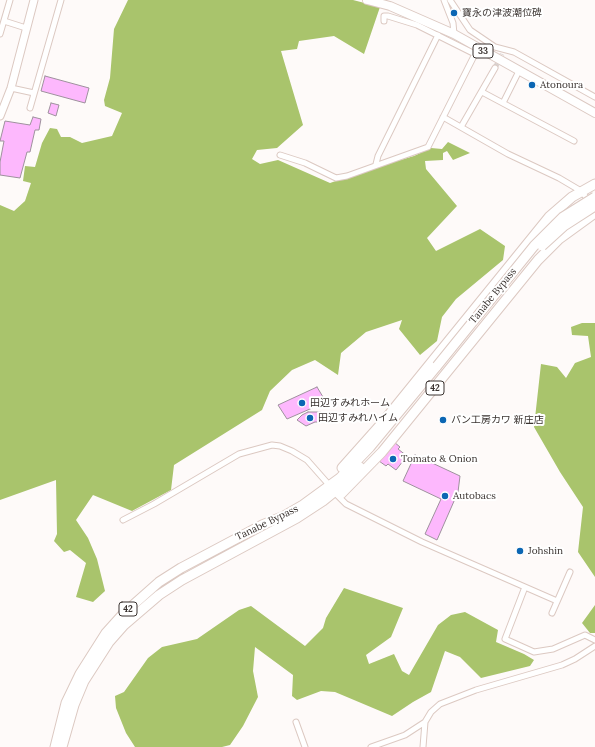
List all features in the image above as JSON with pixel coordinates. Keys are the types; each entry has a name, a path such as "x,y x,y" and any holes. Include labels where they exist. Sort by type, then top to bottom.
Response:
{"highway":[{"name":"42","path":"332,489 350,460 383,422 549,217 581,191 595,184"},
{"name":"Tanabe Bypass","path":"439,367 534,246 563,217 595,197"},
{"name":"Tanabe Bypass","path":"62,747 74,705 84,681 105,649 124,625 159,595 182,580 256,540 299,521 332,489 370,447 549,238 583,212 595,206"},
{"name":"42","path":"332,489 382,452 538,260 558,239 595,213"},
{"name":"Tanabe Bypass","path":"55,747 66,703 80,674 101,639 124,613 159,582 181,568 332,489"}],"main road":[{"name":"33","path":"367,0 390,6 454,34 595,113"}],"street":[{"path":"0,34 10,1 4,0"},
{"path":"0,116 11,88 34,0"},
{"path":"30,108 61,0"},
{"path":"444,0 453,24 454,34"},
{"path":"450,0 470,30 495,47 503,52 514,52 595,97"},
{"path":"280,155 305,163 336,178 347,176 376,164 428,147 475,54 417,25 388,16 384,16 384,21"},
{"path":"4,21 26,28"},
{"path":"376,164 378,156 438,35"},
{"path":"461,127 495,68"},
{"path":"503,103 519,71"},
{"path":"11,88 34,93"},
{"path":"482,92 574,142"},
{"path":"443,117 508,154 560,178 581,191 595,210"},
{"path":"123,520 189,485 223,462 253,449 272,445 280,446 307,460 346,504 422,542 557,601"},
{"path":"552,613 570,572"},
{"path":"525,587 505,639 534,652 553,649 585,635 595,640"},
{"path":"371,747 405,735 425,722 431,712 440,704 476,690 562,665 575,659 595,646"},
{"path":"296,722 304,747"},
{"path":"423,747 425,722"}],"green space":[{"path":"128,0 353,0 380,7 364,54 334,36 299,41 297,49 281,51 303,125 277,148 257,150 252,159 260,164 278,160 330,183 414,156 431,148 442,149 448,142 470,153 453,160 447,151 443,153 443,160 425,161 426,169 457,206 427,238 436,251 480,229 505,246 503,260 456,299 442,317 437,341 420,355 399,329 402,320 366,332 341,353 338,375 315,360 292,370 270,391 262,410 174,465 171,490 132,511 93,495 76,520 88,538 97,559 105,591 93,602 76,597 86,563 70,550 64,552 54,541 57,534 56,480 0,500 0,205 14,211 25,201 31,183 23,181 25,166 35,167 42,143 50,128 57,129 61,137 70,137 82,143 112,136 122,113 105,106 104,100 110,78 114,29"},
{"path":"582,323 595,323 595,577 578,552 583,507 560,472 534,427 541,364 557,367 566,378 575,363 591,357 588,336 572,335 571,327"},
{"path":"344,588 403,608 391,637 366,655 369,664 394,654 402,671 409,675 438,625 451,615 465,612 498,630 496,642 534,660 530,666 481,678 460,657 445,651 431,692 392,716 335,692 321,691 297,700 292,696 293,675 255,647 253,671 258,697 243,726 230,745 222,747 135,747 126,733 116,708 115,696 124,692 148,658 162,647 197,639 239,610 251,606 305,646 323,628 326,618"},
{"path":"595,605 595,633 590,633 582,623"}],"building":[{"path":"45,76 89,88 85,103 41,91"},
{"path":"51,103 59,105 56,116 48,113"},
{"path":"33,117 41,119 39,130 35,130 30,152 27,152 20,178 0,175 0,162 4,141 0,141 5,121 30,125"},
{"name":"田辺すみれホーム","path":"317,387 326,402 287,419 278,405"},
{"name":"田辺すみれハイム","path":"308,412 321,412 320,422 315,422 306,426 297,420"},
{"name":"Tomato & Onion","path":"394,442 400,447 398,449 407,456 396,470 388,464 386,466 379,461"},
{"name":"Autobacs","path":"415,455 460,476 458,492 437,540 425,534 441,499 403,481"}],"tunnel":[{"path":"495,68 502,54"}],"place":[{"name":"寶永の津波潮位碑","path":"454,13"},
{"name":"Atonoura","path":"532,85"},
{"name":"田辺すみれホーム","path":"302,403"},
{"name":"田辺すみれハイム","path":"310,418"},
{"name":"パン工房カワ 新庄店","path":"443,420"},
{"name":"Tomato & Onion","path":"393,459"},
{"name":"Autobacs","path":"445,496"},
{"name":"Johshin","path":"520,551"}]}
